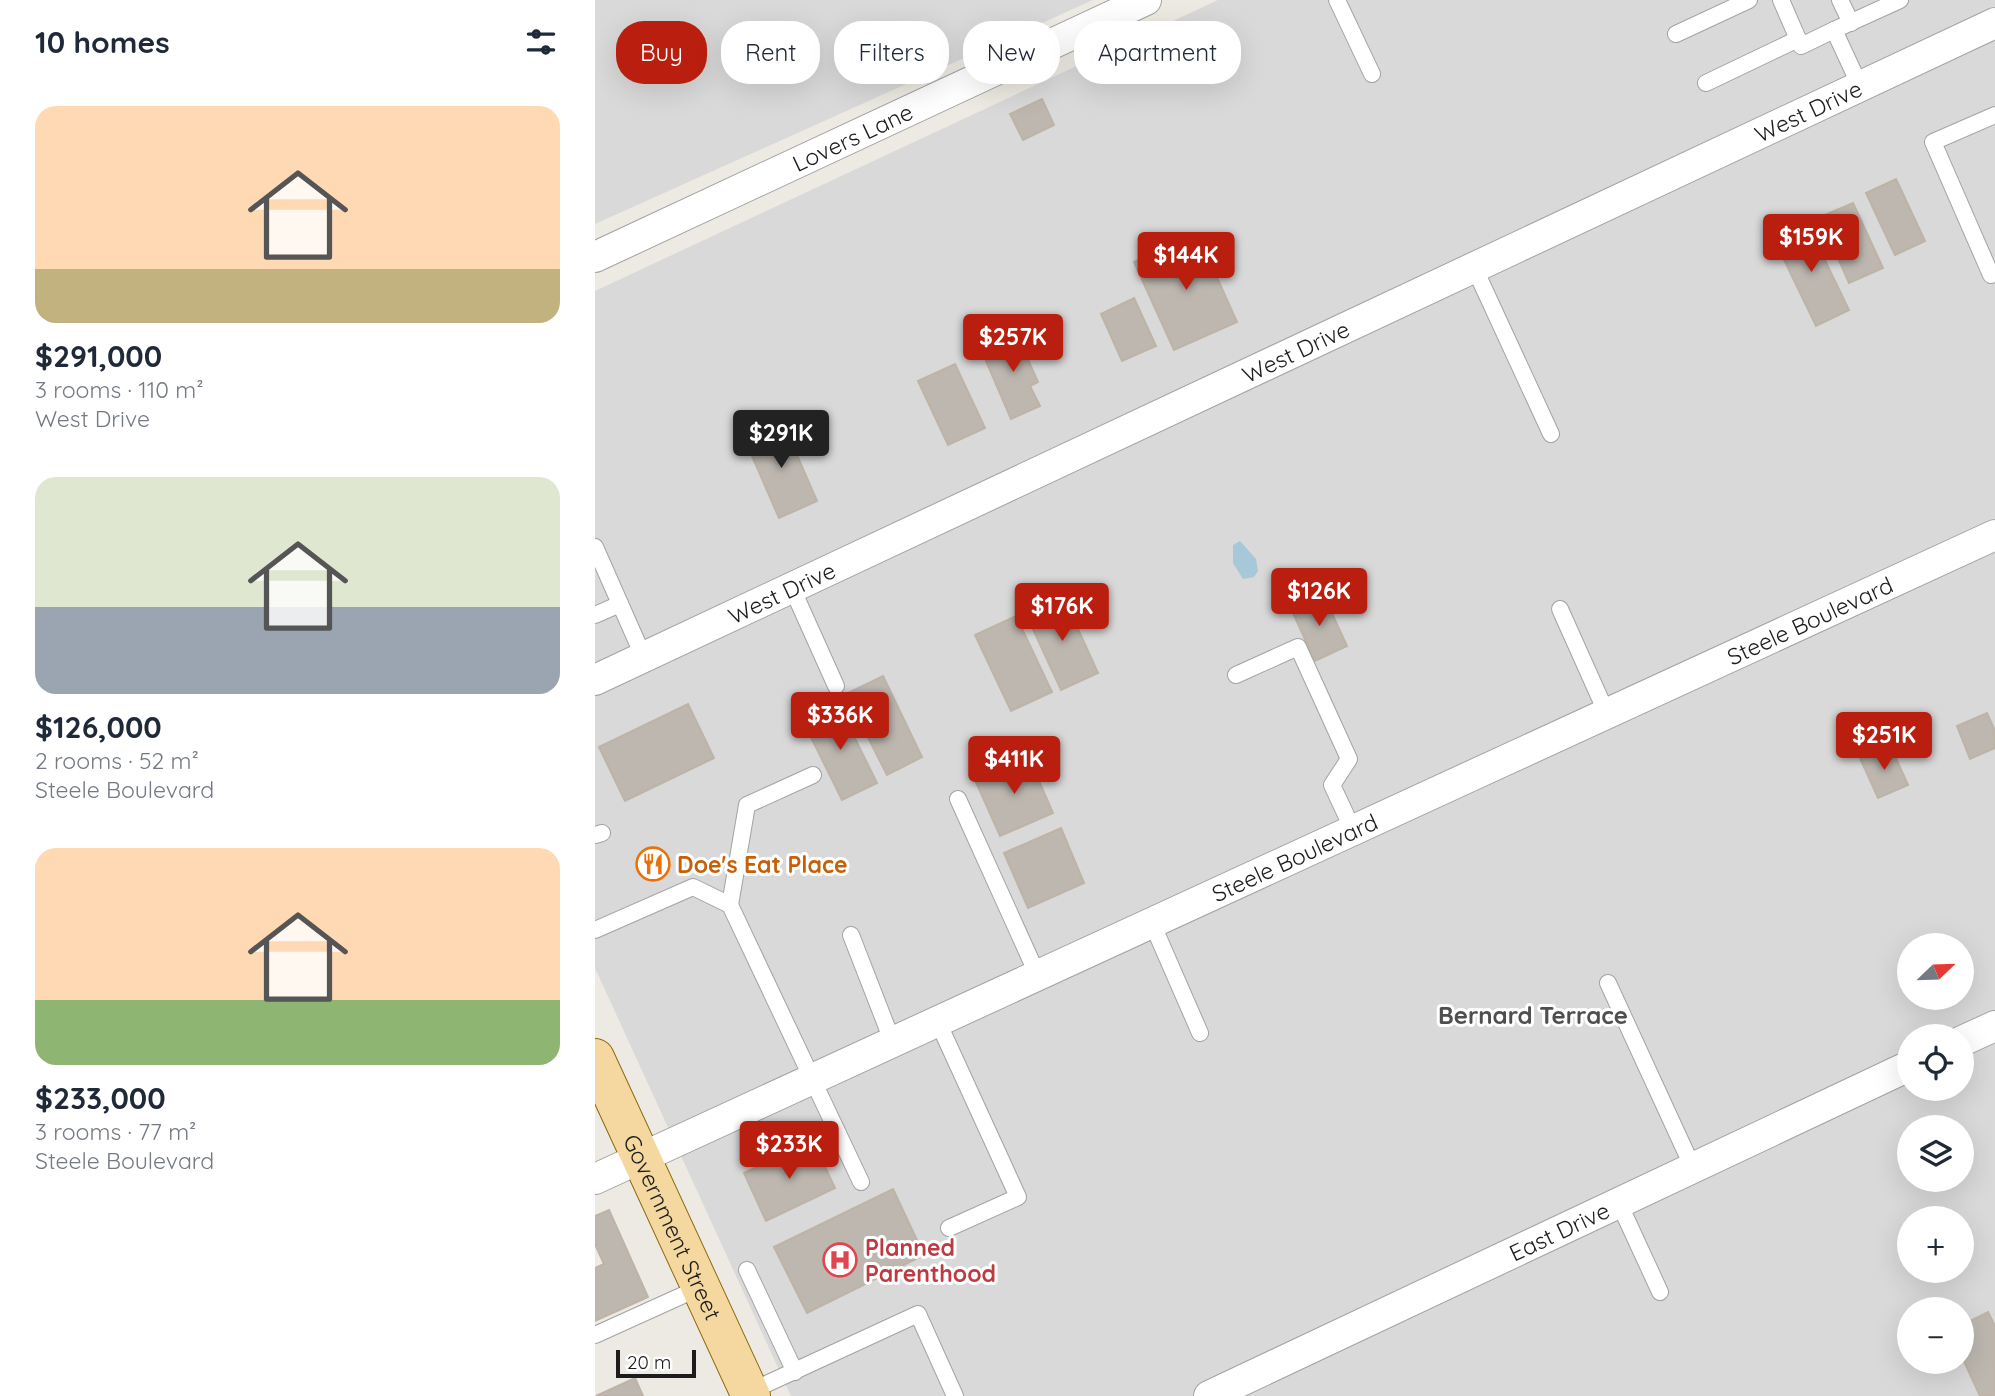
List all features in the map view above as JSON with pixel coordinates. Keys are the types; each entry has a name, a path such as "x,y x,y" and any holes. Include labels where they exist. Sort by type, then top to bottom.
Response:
{"main road":[{"name":"Government Street","path":"595,1058 750,1394"}],"street":[{"name":"Lovers Lane","path":"595,257 1134,3"},
{"name":"West Drive","path":"595,680 1995,23"},
{"name":"Steele Boulevard","path":"595,1180 1995,535"},
{"path":"1974,1036 1995,1026"},
{"name":"East Drive","path":"1209,1396 1897,1072"}],"lane":[{"path":"1337,0 1372,74"},
{"path":"1676,34 1749,0"},
{"path":"1781,0 1801,46 1900,0"},
{"path":"1840,0 1851,23"},
{"path":"1834,30 1860,86"},
{"path":"1706,83 1798,39"},
{"path":"1991,275 1933,142 1995,115"},
{"path":"1474,267 1551,434"},
{"path":"595,547 643,658"},
{"path":"792,588 836,686"},
{"path":"595,615 620,604"},
{"path":"1560,609 1607,714"},
{"path":"1236,675 1298,647 1349,759 1332,785 1353,830"},
{"path":"813,775 747,805 730,905 860,1182"},
{"path":"958,799 1038,976"},
{"path":"595,930 692,887 730,905"},
{"path":"1152,923 1200,1033"},
{"path":"851,935 893,1043"},
{"path":"1608,983 1693,1168"},
{"path":"938,1022 1018,1197 949,1228"},
{"path":"1619,1203 1660,1292"},
{"path":"747,1270 795,1372"},
{"path":"595,1335 701,1287"},
{"path":"750,1394 918,1314 955,1396"}],"shaded area":[{"path":"595,0 1093,0 1046,21 963,21 963,58 949,65 949,21 834,21 834,84 906,84 595,224"},
{"path":"1218,0 1995,0 1995,1396 791,1396 595,968 595,291 1038,84 1060,84 1060,74 1074,67 1074,84 1241,84 1241,21 1173,21"}],"water":[{"path":"1240,541 1256,559 1258,571 1254,577 1243,579 1233,563 1233,545"}],"building":[{"path":"1042,99 1054,125 1023,140 1010,114"},
{"path":"1896,179 1925,241 1895,255 1866,193"},
{"path":"1853,203 1883,268 1849,283 1820,217"},
{"path":"1807,223 1849,310 1816,326 1774,239"},
{"path":"1197,233 1237,322 1174,350 1134,262"},
{"path":"1134,298 1156,346 1122,361 1101,314"},
{"path":"1013,326 1038,382 1030,386 1040,406 1011,419 986,361 1002,354 993,335"},
{"path":"955,364 985,428 948,445 918,381"},
{"path":"783,423 817,501 779,518 745,440"},
{"path":"1063,596 1098,673 1061,690 1026,614"},
{"path":"1324,596 1347,646 1315,661 1292,611"},
{"path":"1016,616 1052,692 1011,711 975,635"},
{"path":"883,676 922,757 887,775 846,694"},
{"path":"688,704 714,758 625,801 599,747"},
{"path":"838,704 877,783 842,800 803,721"},
{"path":"1987,713 1995,731 1995,748 1970,759 1957,726"},
{"path":"1890,745 1908,785 1878,798 1860,758"},
{"path":"1028,756 1053,813 1000,836 975,780"},
{"path":"1061,828 1084,883 1028,908 1004,853"},
{"path":"813,1141 835,1188 766,1221 744,1173"},
{"path":"893,1189 924,1255 807,1313 774,1247"},
{"path":"609,1210 648,1297 595,1321 595,1268 604,1264 595,1244 595,1216"},
{"path":"1988,1312 1995,1326 1995,1396 1980,1396 1970,1374 1974,1374 1974,1319"},
{"path":"635,1378 643,1396 596,1396"}],"place":[{"name":"Doe's Eat Place","path":"653,864"},
{"name":"Planned Parenthood","path":"840,1260"}],"district":[{"name":"Bernard Terrace","path":"1533,1015"}]}
